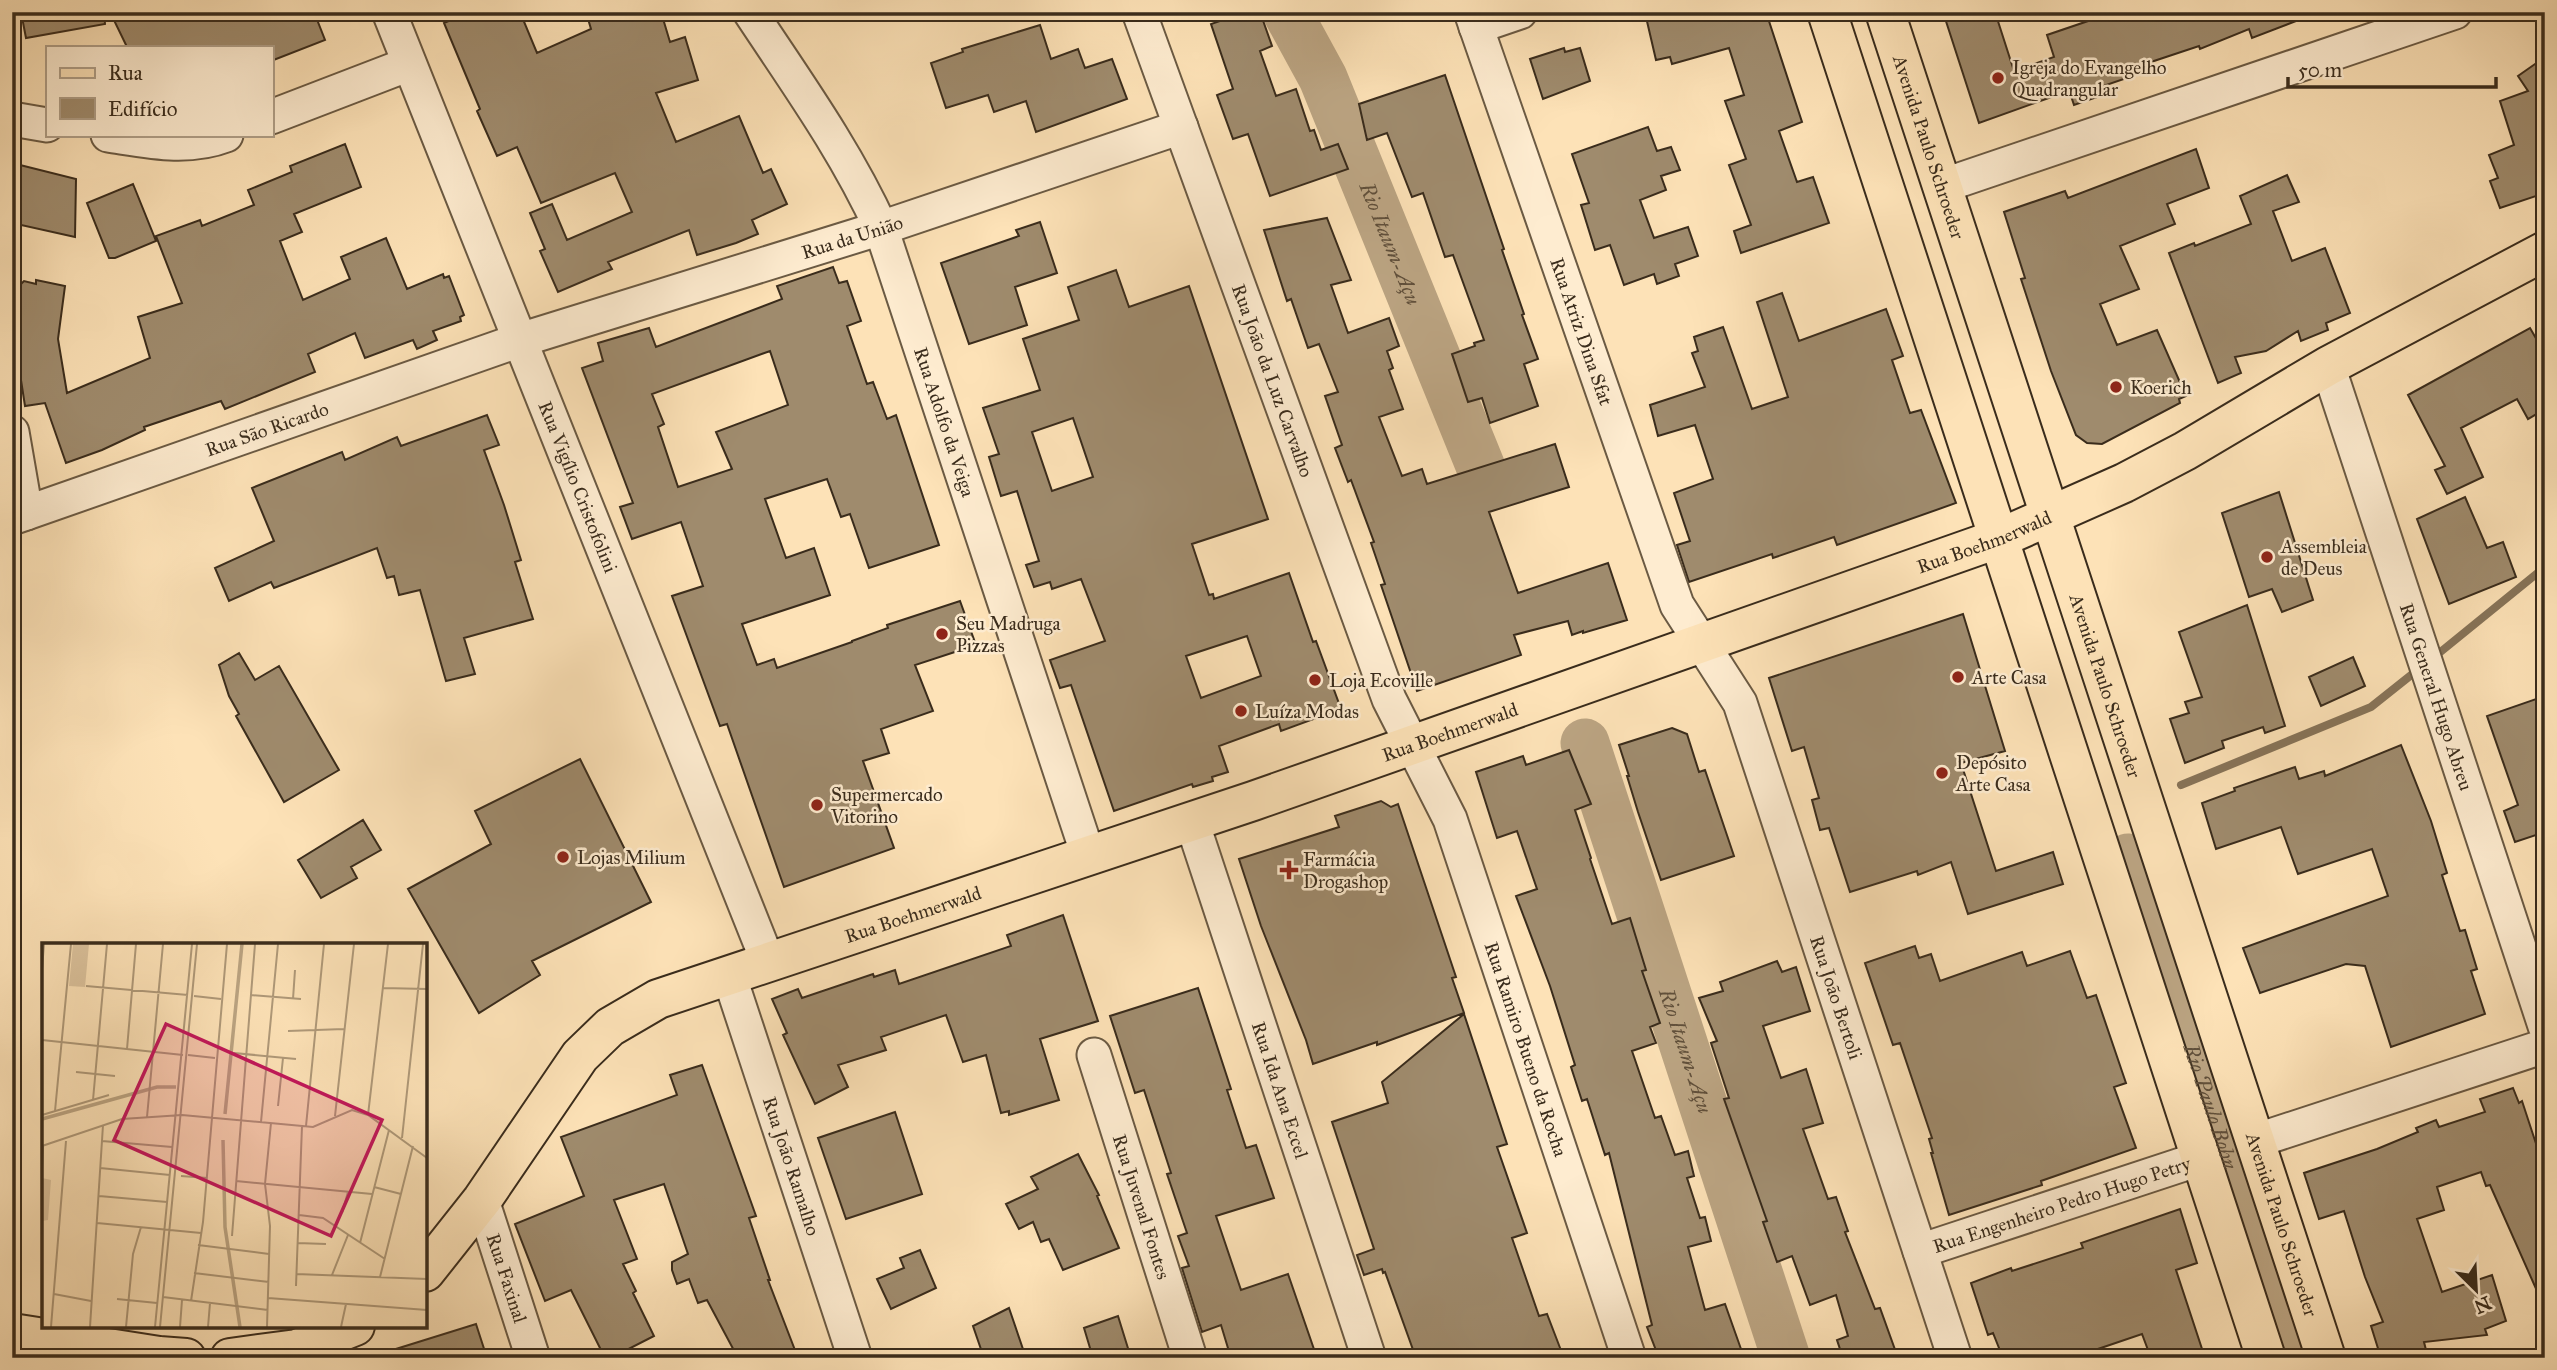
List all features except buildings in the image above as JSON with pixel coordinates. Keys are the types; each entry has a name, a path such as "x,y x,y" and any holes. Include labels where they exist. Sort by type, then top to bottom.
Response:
{"main road":[{"path":"1827,12 2266,1358"},
{"name":"Avenida Paulo Schroeder","path":"1885,12 2326,1358"},
{"name":"Rua Boehmerwald","path":"427,1269 482,1200 580,1056 610,1027 658,999 1413,746 2051,518 2124,484 2328,366 2545,251"},
{"path":"230,1358 297,1349 350,1328"},
{"path":"12,1333 168,1357"}],"street":[{"name":"Rua Vigílio Cristofolini","path":"389,12 768,962"},
{"name":"Rua Adolfo da Veiga","path":"750,12 841,149 881,228 1088,855"},
{"name":"Rua João da Luz Carvalho","path":"1139,12 1389,699 1413,746"},
{"path":"1474,19 1520,12"},
{"path":"1942,187 2455,12"},
{"name":"Rua Atriz Dina Sfat","path":"1474,19 1677,605 1703,643"},
{"path":"273,116 409,64"},
{"path":"12,119 46,125"},
{"name":"Rua da União","path":"520,340 881,228 1181,127"},
{"path":"116,136 181,144 222,136"},
{"name":"Rua São Ricardo","path":"19,516 520,340"},
{"name":"Rua General Hugo Abreu","path":"2328,366 2545,1026"},
{"path":"12,432 19,516"},
{"name":"Rua João Bertoli","path":"1703,643 1740,703 1955,1358"},
{"name":"Rua Ramiro Bueno da Rocha","path":"1413,746 1450,819 1629,1358"},
{"name":"Rua Ida Ana Eccel","path":"1192,822 1369,1358"},
{"name":"Rua João Ramalho","path":"729,975 855,1358"},
{"path":"2255,1141 2545,1045"},
{"name":"Rua Juvenal Fontes","path":"1094,1055 1190,1358"},
{"name":"Rua Engenheiro Pedro Hugo Petry","path":"1920,1251 2202,1158"},
{"name":"Rua Faxinal","path":"482,1200 533,1358"}],"waterway":[{"name":"Rio Itaum-Açu","path":"1287,12 1323,78 1486,480"},
{"name":"Rio Paulo Bohn","path":"2433,658 2545,567"},
{"name":"Rio Paulo Bohn","path":"2181,785 2371,707 2420,668"},
{"name":"Rio Itaum-Açu","path":"1585,743 1786,1358"},
{"name":"Rio Paulo Bohn","path":"2128,858 2294,1358"}],"place":[{"name":"Igreja do Evangelho Quadrangular","path":"1998,78"},
{"name":"Koerich","path":"2116,387"},
{"name":"Assembleia de Deus","path":"2267,557"},
{"name":"Seu Madruga Pizzas","path":"942,634"},
{"name":"Arte Casa","path":"1958,677"},
{"name":"Loja Ecoville","path":"1315,680"},
{"name":"Luíza Modas","path":"1241,711"},
{"name":"Depósito Arte Casa","path":"1942,773"},
{"name":"Supermercado Vitorino","path":"817,805"},
{"name":"Lojas Milium","path":"563,857"},
{"name":"Farmácia Drogashop","path":"1289,870"}]}
